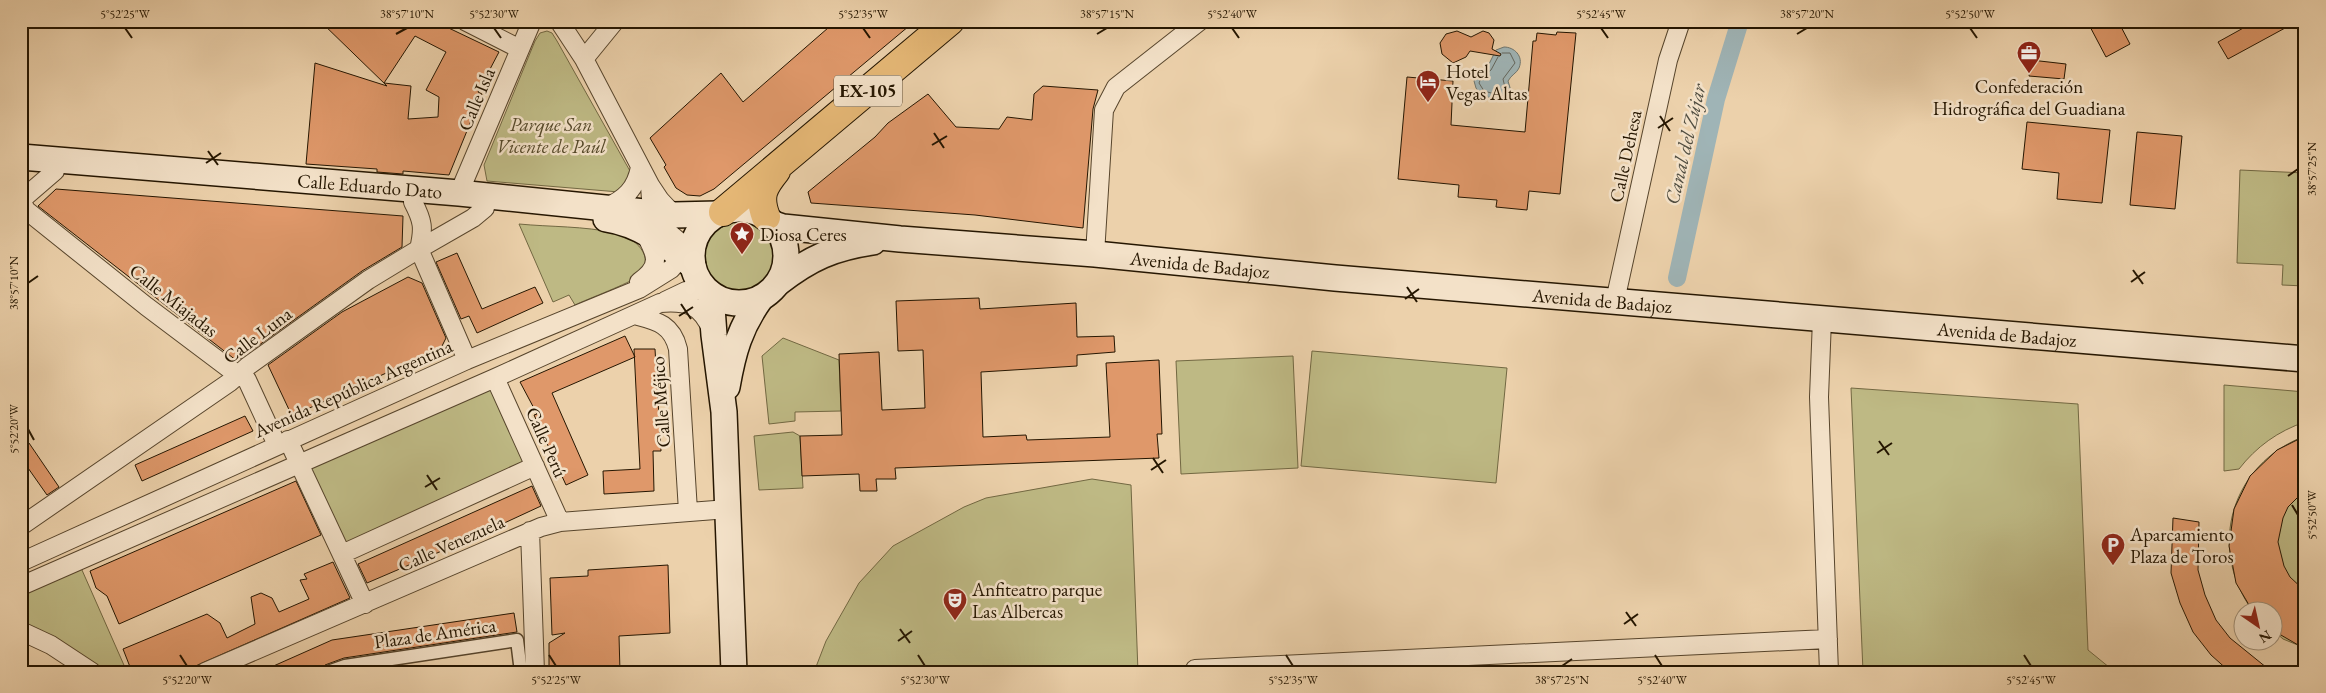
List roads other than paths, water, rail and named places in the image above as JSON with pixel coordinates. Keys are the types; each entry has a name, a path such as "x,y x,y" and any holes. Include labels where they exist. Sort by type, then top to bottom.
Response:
{"main road":[{"name":"EX-105","path":"720,213 950,21"},
{"name":"Calle Eduardo Dato","path":"21,157 459,193 605,208 657,220 672,248 690,254"},
{"name":"EX-105","path":"770,220 761,204 766,183 785,160"},
{"name":"Calle Eduardo Dato","path":"21,168 619,221 657,220 720,213"},
{"path":"743,209 752,210 783,227 900,239 856,245 812,258 770,290 746,303 733,303 709,292 697,277 690,254 700,230 720,213 743,209"},
{"path":"724,412 736,347 746,318 784,272 787,258 785,244 770,220"},
{"name":"Avenida de Badajoz","path":"900,239 1095,254 1335,278 2305,359"},
{"path":"709,292 724,412 734,672"}],"street":[{"path":"465,21 520,49"},
{"name":"Calle Isla","path":"459,193 532,21"},
{"path":"559,21 584,59 640,167 660,200 653,250 656,260 654,268 641,280 614,298"},
{"path":"584,59 615,21"},
{"path":"1095,254 1104,110 1116,87 1200,21"},
{"name":"Calle Dehesa","path":"1615,301 1668,60 1682,21"},
{"path":"605,208 622,200 628,193 638,178 640,167"},
{"path":"23,201 55,171"},
{"name":"Calle Miajadas","path":"23,201 26,210 146,306 247,380 283,442 299,465 365,604"},
{"path":"413,202 422,221 423,229 419,249 467,360"},
{"name":"Calle Luna","path":"21,526 240,374 248,366 368,280 473,218 485,208"},
{"name":"Avenida República Argentina","path":"21,562 467,360 654,281 690,254"},
{"path":"21,586 299,465 686,291 709,292"},
{"path":"660,303 677,302 699,309 708,319 714,335"},
{"name":"Calle Méjico","path":"634,315 665,326 672,332 678,349 688,511"},
{"path":"1822,319 1820,397 1830,672"},
{"name":"Calle Perú","path":"495,378 560,522"},
{"path":"342,554 535,466"},
{"name":"Calle Venezuela","path":"205,672 530,531 560,522 728,509"},
{"path":"530,531 535,672"},
{"path":"21,631 51,645 92,672"},
{"path":"1195,669 1828,639"},
{"name":"Plaza de América","path":"328,672 354,664 517,640 521,672"}],"water":[{"path":"1508,47 1517,53 1520,64 1518,70 1508,81 1511,91 1509,97 1501,101 1481,95 1474,81 1478,74 1487,68 1496,50"}],"waterway":[{"name":"Canal del Zújar","path":"1677,278 1716,99 1740,21"}],"place":[{"name":"Confederación Hidrográfica del Guadiana","path":"2029,74"},
{"name":"Hotel Vegas Altas","path":"1428,103"},
{"name":"Diosa Ceres","path":"742,255"},
{"name":"Aparcamiento Plaza de Toros","path":"2113,566"},
{"name":"Anfiteatro parque Las Albercas","path":"955,621"}],"park label":[{"name":"Parque San Vicente de Paúl","path":"551,135"}]}
